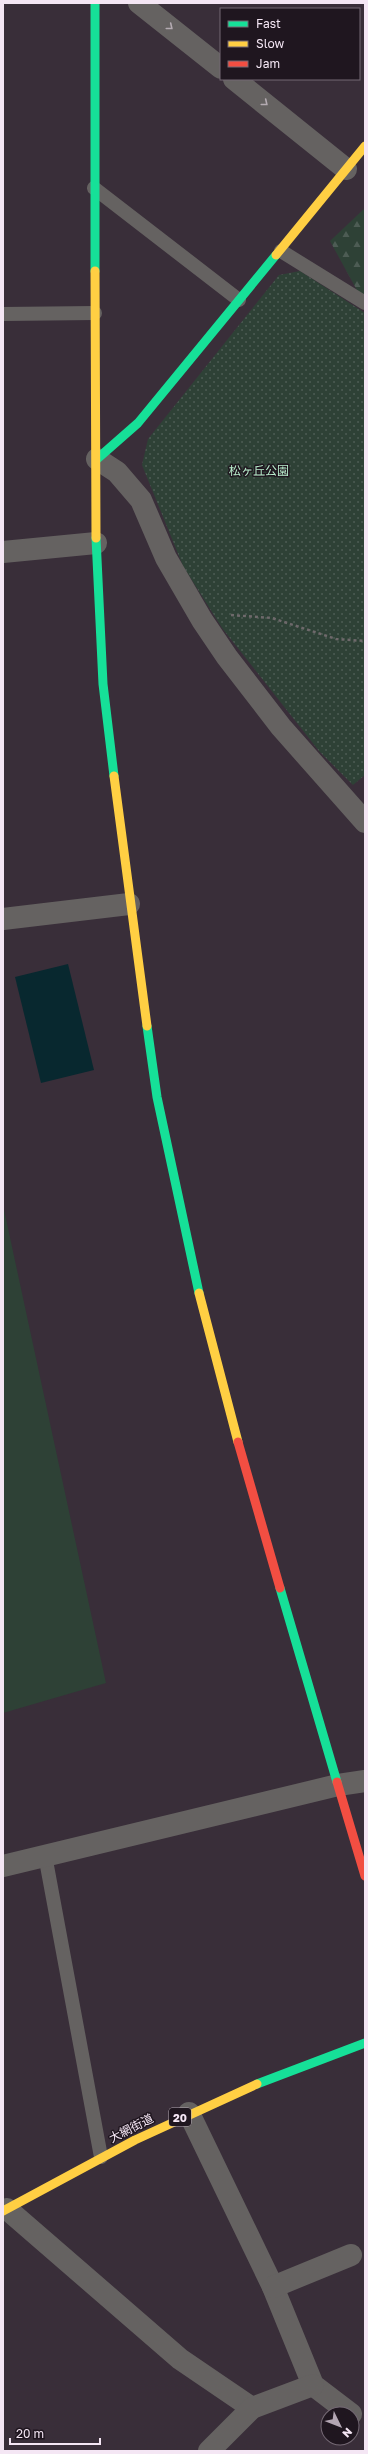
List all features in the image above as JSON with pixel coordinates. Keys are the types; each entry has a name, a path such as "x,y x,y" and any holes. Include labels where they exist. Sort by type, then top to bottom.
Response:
{"street":[{"path":"95,3 94,188 97,459 96,542 103,684 129,904 157,1097 201,1302 243,1462 365,1876"},
{"path":"140,3 220,67"},
{"path":"235,80 346,169"},
{"path":"97,459 138,423 281,251 365,146"},
{"path":"97,459 117,472 141,500 166,558 197,611 227,657 281,727 365,822"},
{"path":"3,552 96,542"},
{"path":"3,919 129,904"},
{"path":"3,1866 338,1785 365,1781"},
{"name":"大網街道","path":"5,2210 101,2157 189,2113 254,2083 365,2043"},
{"path":"189,2113 273,2287 313,2385 341,2406"},
{"path":"5,2210 180,2359 252,2408"},
{"path":"273,2287 351,2255"},
{"path":"209,2451 252,2408 313,2385"}],"lane":[{"path":"94,188 239,300"},
{"path":"281,251 365,303"},
{"path":"3,314 95,313"},
{"path":"45,1855 101,2157"}],"path":[{"path":"197,611 272,618 336,639 365,641"}],"green space":[{"path":"365,208 365,305 330,241"},
{"name":"松ヶ丘公園","path":"300,271 365,313 365,775 353,785 319,751 222,628 183,566 142,465 148,439 279,275"},
{"path":"3,1205 106,1683 3,1713"}],"water":[{"path":"68,964 94,1070 41,1083 15,977"}],"traffic: fast":[{"path":"95,3 95,271"},
{"path":"97,459 138,423 276,255"},
{"path":"96,538 103,684 114,776"},
{"path":"147,1026 157,1097 199,1293"},
{"path":"280,1588 337,1782"},
{"path":"257,2084 365,2043"}],"traffic: slow":[{"path":"276,255 365,146"},
{"path":"95,271 96,538"},
{"path":"114,776 147,1026"},
{"path":"199,1293 238,1442"},
{"path":"3,2211 135,2140 257,2084"}],"traffic: jam":[{"path":"238,1442 280,1588"},
{"path":"337,1782 365,1876"}]}
